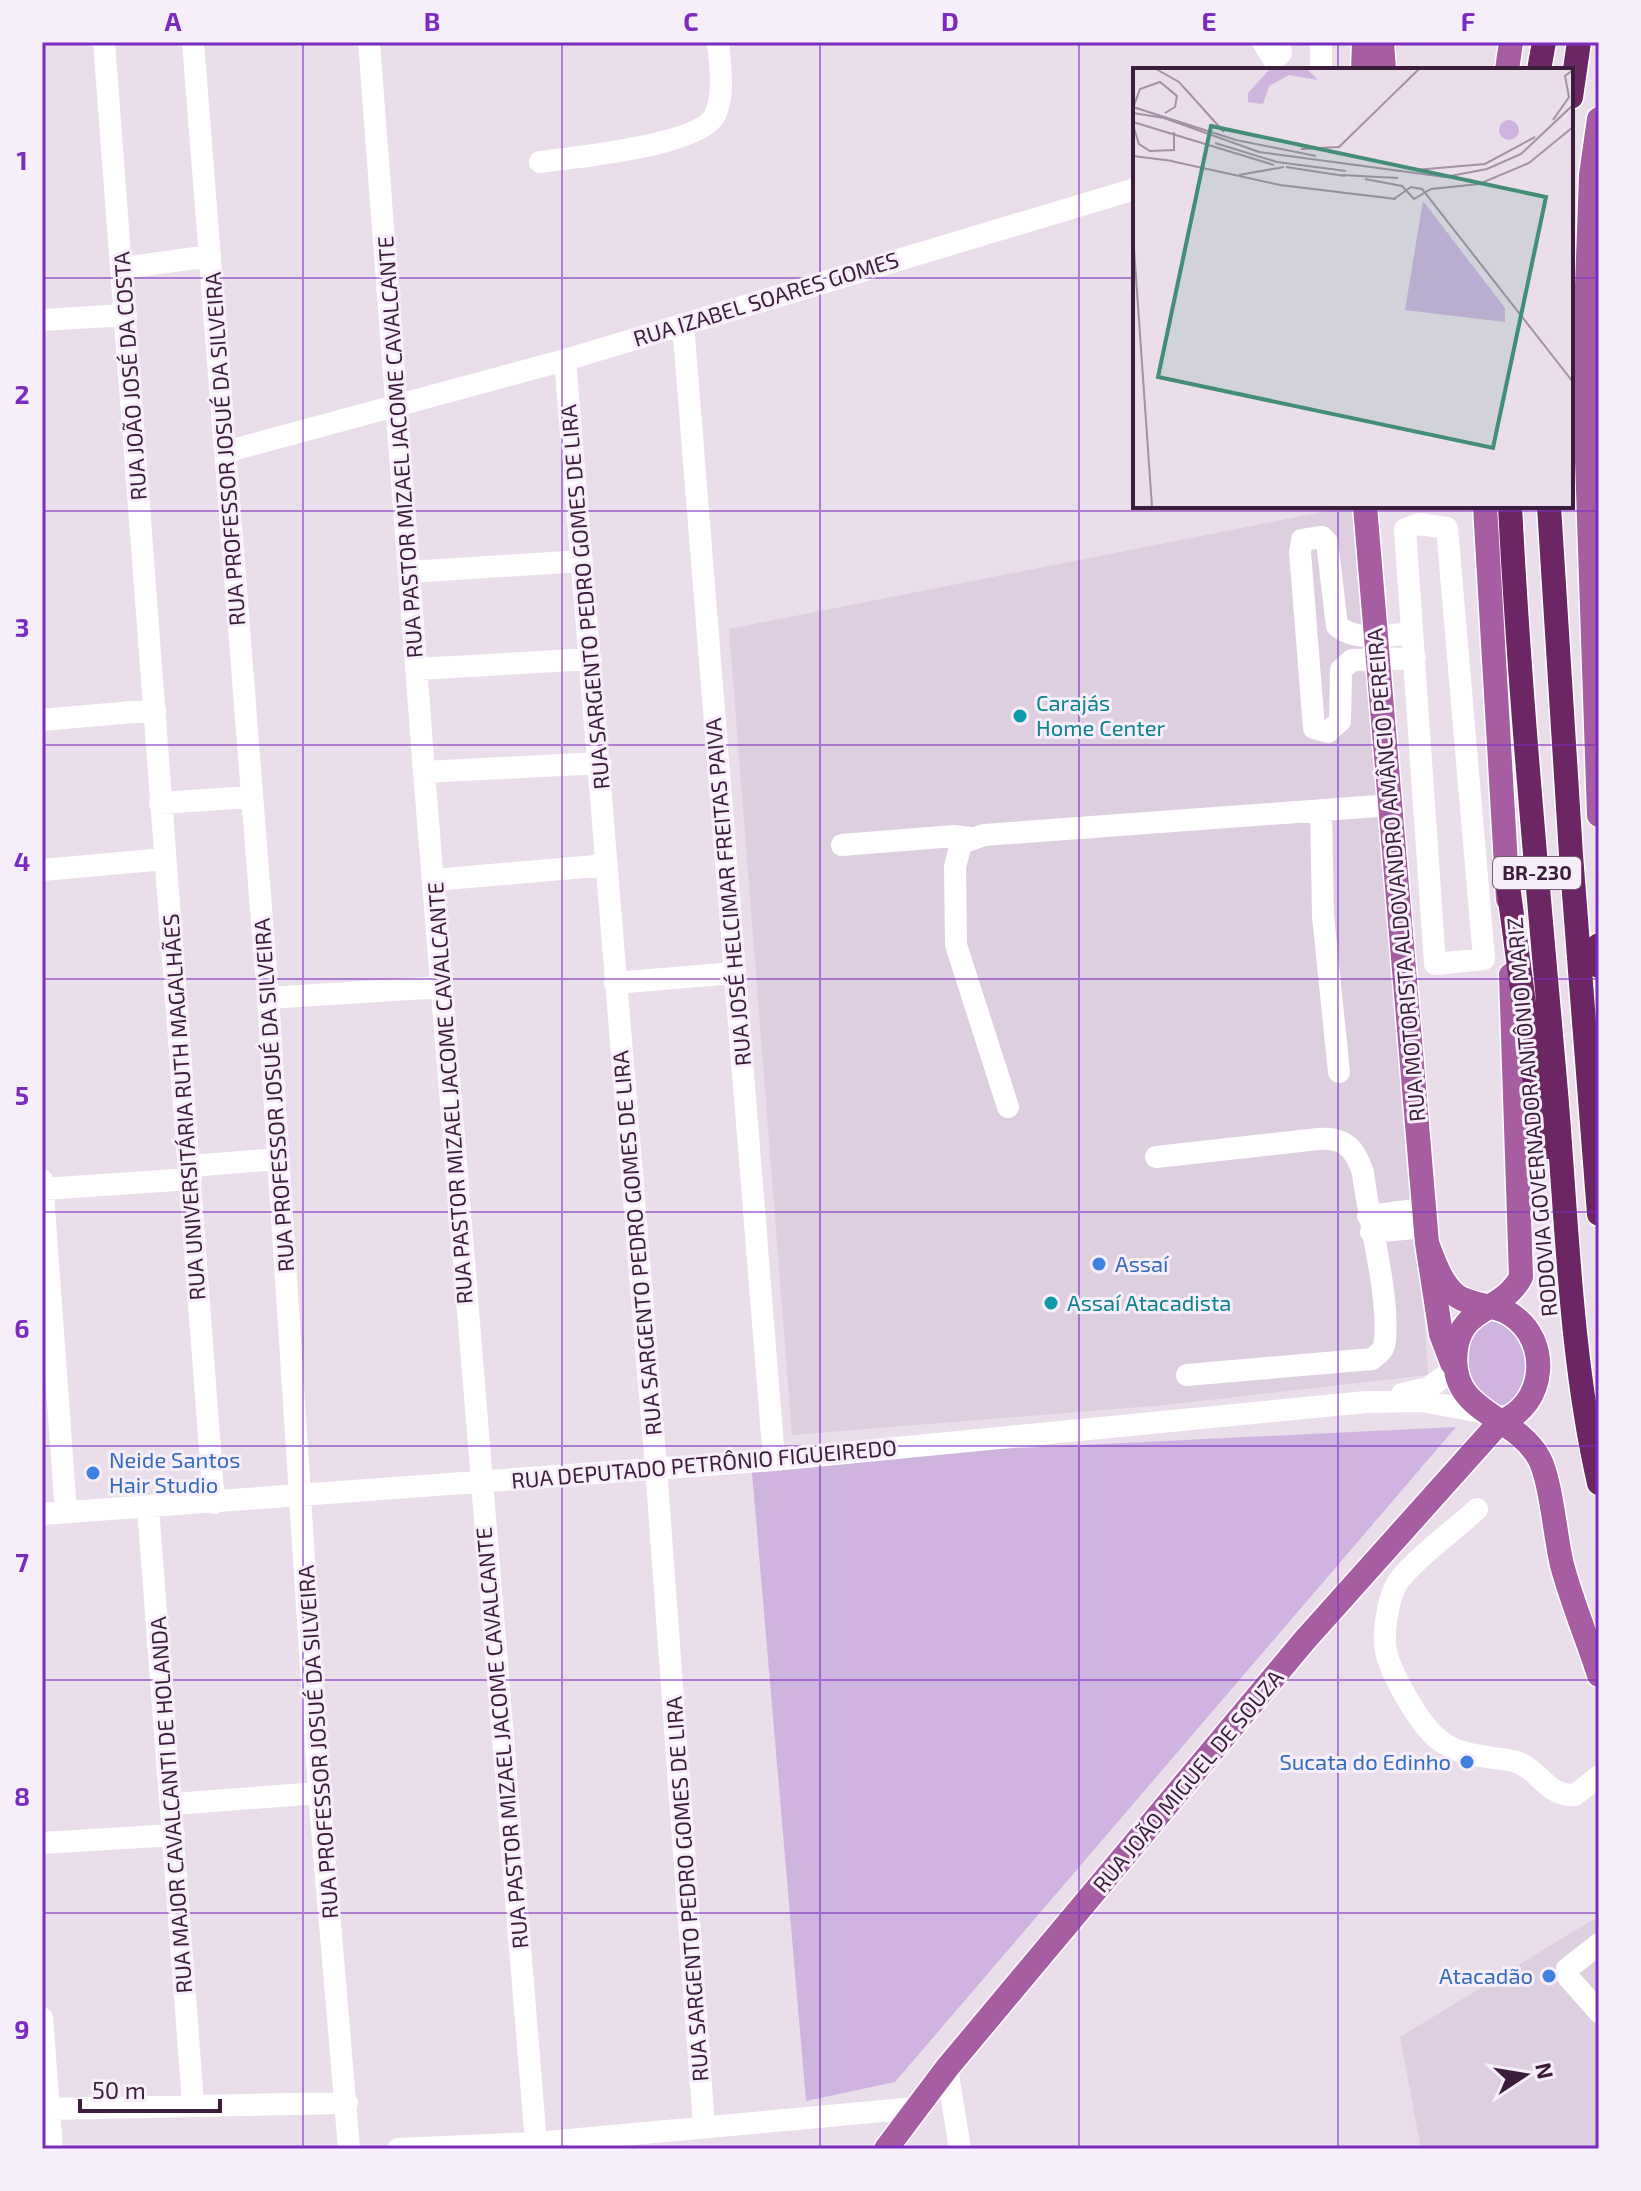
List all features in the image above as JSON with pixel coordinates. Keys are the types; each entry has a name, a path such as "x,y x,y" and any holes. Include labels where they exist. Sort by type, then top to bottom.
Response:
{"highway":[{"path":"1539,68 1544,42"},
{"path":"1573,83 1579,42"},
{"name":"RODOVIA GOVERNADOR ANTÔNIO MARIZ","path":"1510,508 1519,691 1568,1239 1586,1425 1599,1483"},
{"name":"BR-230","path":"1549,508 1571,855 1599,1213"},
{"path":"1507,878 1536,1092 1568,1239"},
{"path":"1599,945 1599,966"},
{"path":"1599,1190 1599,1213"}],"main road":[{"path":"1363,68 1364,42"},
{"path":"1382,42 1384,68"},
{"path":"1507,68 1511,42"},
{"path":"1599,119 1584,371 1599,815"},
{"path":"1596,168 1599,289"},
{"name":"RUA MOTORISTA ALDOVANDRO AMÂNCIO PEREIRA","path":"1366,508 1425,1226 1441,1334 1455,1369"},
{"name":"BR-230","path":"1484,508 1507,878"},
{"path":"1507,878 1521,1277 1513,1292 1493,1307 1471,1315 1462,1327 1455,1369 1466,1395 1490,1417 1516,1431 1541,1461 1563,1565 1599,1675"},
{"name":"RUA MOTORISTA ALDOVANDRO AMÂNCIO PEREIRA","path":"1425,1226 1447,1287 1458,1297 1493,1307"},
{"path":"1490,1417 1517,1416 1530,1401 1539,1378 1536,1350 1519,1320 1493,1307"},
{"name":"RUA JOÃO MIGUEL DE SOUZA","path":"886,2149 947,2068 1490,1417"}],"street":[{"name":"RUA JOÃO JOSÉ DA COSTA","path":"104,42 155,710"},
{"name":"RUA PROFESSOR JOSUÉ DA SILVEIRA","path":"193,42 268,998 319,1793 349,2149"},
{"name":"RUA PASTOR MIZAEL JACOME CAVALCANTE","path":"369,42 424,772 536,2143"},
{"path":"540,162 666,141 707,127 716,114 721,84 718,42"},
{"path":"1263,42 1274,60 1281,53 1280,42"},
{"path":"1321,42 1321,68"},
{"name":"RUA IZABEL SOARES GOMES","path":"225,452 565,360 1133,190"},
{"path":"123,268 210,256"},
{"path":"42,320 126,315"},
{"name":"RUA JOSÉ HELCIMAR FREITAS PAIVA","path":"683,324 774,1460"},
{"name":"RUA SARGENTO PEDRO GOMES DE LIRA","path":"565,360 656,1467 704,2126"},
{"path":"1433,524 1447,528 1484,959 1435,964 1415,658 1405,529 1433,524"},
{"path":"1412,633 1376,636 1346,633 1337,626 1332,613 1327,542 1322,537 1302,540 1300,552 1314,728 1328,732 1340,721 1341,670 1345,663 1352,660 1415,658"},
{"path":"409,572 582,561"},
{"path":"417,669 591,659"},
{"path":"42,720 155,710"},
{"name":"RUA UNIVERSITÁRIA RUTH MAGALHÃES","path":"155,710 214,1503"},
{"path":"424,772 600,763"},
{"path":"160,803 250,797"},
{"path":"842,845 1391,805"},
{"path":"1321,810 1323,916 1339,1072"},
{"path":"970,838 956,852 956,945 1008,1107"},
{"path":"42,870 165,859"},
{"path":"434,880 607,865"},
{"path":"615,983 734,973"},
{"path":"268,998 442,987"},
{"path":"1156,1157 1335,1138 1347,1143 1357,1154 1383,1310 1385,1341 1382,1352 1372,1359 1187,1375"},
{"path":"43,1189 279,1159"},
{"path":"42,1180 66,1512"},
{"path":"1369,1224 1425,1226"},
{"name":"RUA DEPUTADO PETRÔNIO FIGUEIREDO","path":"1366,1402 1428,1388 1455,1369"},
{"name":"RUA DEPUTADO PETRÔNIO FIGUEIREDO","path":"42,1514 774,1460 1366,1402 1421,1401 1490,1417"},
{"name":"RUA MAJOR CAVALCANTI DE HOLANDA","path":"148,1507 173,1804 193,2103"},
{"path":"1477,1509 1398,1580 1385,1646 1406,1695 1420,1719 1439,1740 1471,1755 1516,1762 1534,1771 1551,1790 1575,1795 1599,1776"},
{"path":"173,1804 319,1793"},
{"path":"42,1843 174,1835"},
{"path":"1599,1944 1567,1969 1568,1977 1599,2012"},
{"path":"42,2018 52,2149"},
{"path":"947,2068 960,2149"},
{"path":"49,2109 193,2103 347,2103"},
{"path":"398,2149 536,2143 915,2108"}],"shaded area":[{"path":"1353,508 1410,1101 1428,1375 1165,1405 792,1435 729,629"},
{"path":"1490,1318 1515,1332 1531,1377 1512,1403 1502,1405 1482,1395 1469,1368 1468,1337"},
{"path":"1456,1427 895,2082 806,2101 751,1461"},
{"name":"Atacadão","path":"1599,1916 1599,2149 1421,2149 1400,2037"}],"place":[{"name":"Carajás Home Center","path":"1020,716"},
{"name":"Assaí","path":"1099,1264"},
{"name":"Assaí Atacadista","path":"1051,1303"},
{"name":"Neide Santos Hair Studio","path":"93,1473"},
{"name":"Sucata do Edinho","path":"1467,1762"},
{"name":"Atacadão","path":"1549,1976"}]}
